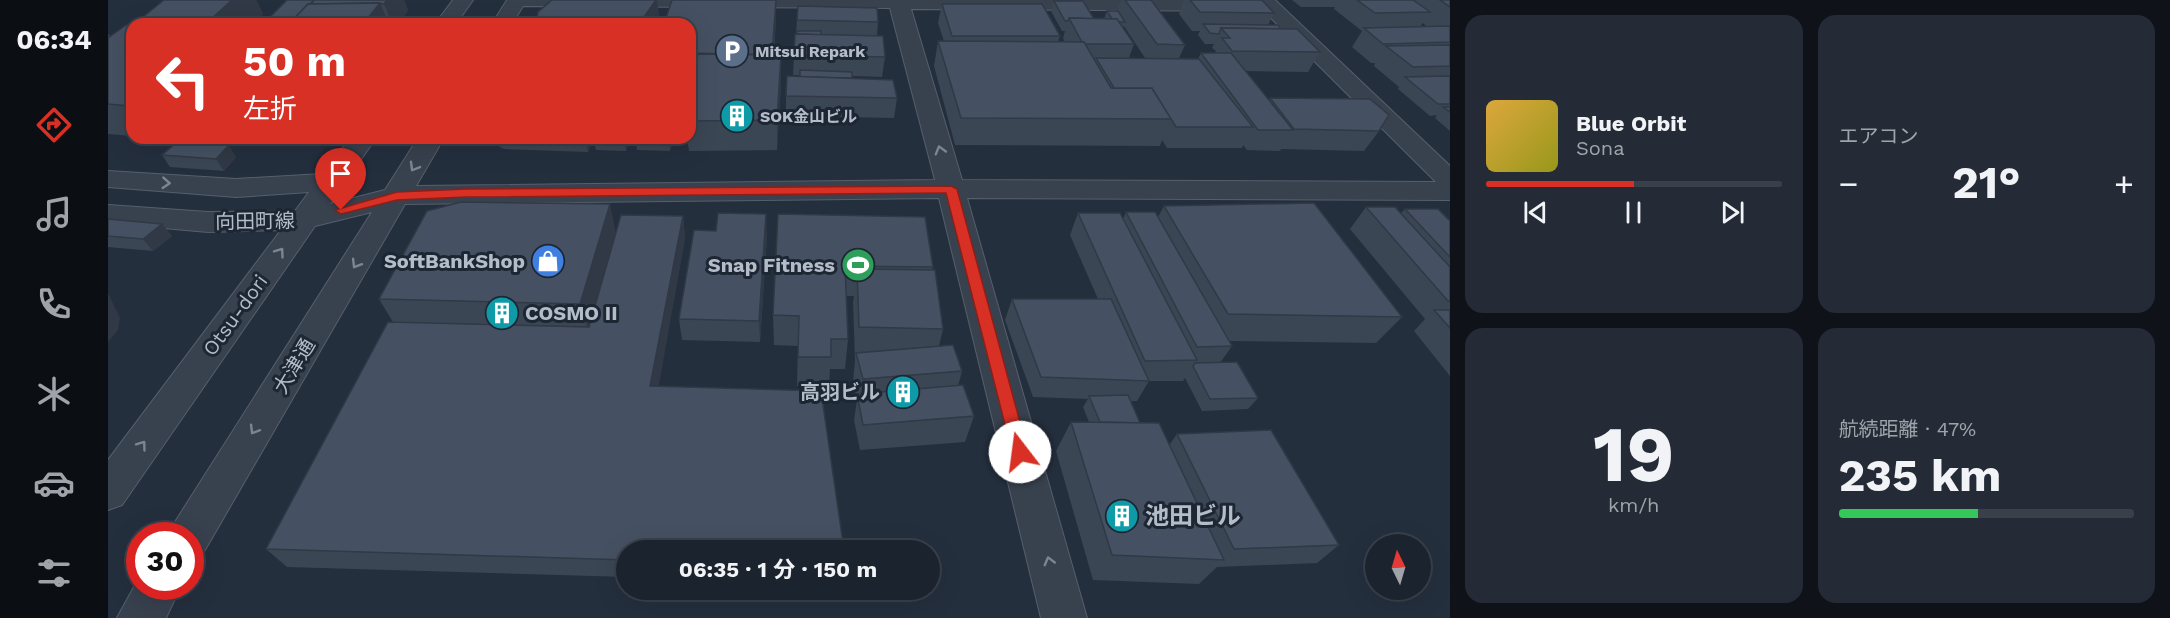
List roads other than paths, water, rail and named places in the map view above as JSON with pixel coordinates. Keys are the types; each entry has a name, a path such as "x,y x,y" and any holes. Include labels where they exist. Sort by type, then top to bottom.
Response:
{"street":[{"path":"450,18 463,0"},
{"path":"506,18 517,0 1267,2 1450,181"},
{"path":"898,2 951,189 1064,618"},
{"name":"Otsu-dori","path":"108,492 358,144"},
{"path":"397,196 427,144"},
{"name":"向田町線","path":"108,179 236,188 329,182 397,196"},
{"path":"397,196 951,189 1450,191"},
{"name":"向田町線","path":"108,214 208,222 303,220 397,196"},
{"name":"大津通","path":"199,522 397,196"},
{"path":"140,618 151,600"}],"place":[{"name":"Mitsui Repark","path":"732,51"},
{"name":"SOK金山ビル","path":"737,116"},
{"name":"SoftBankShop","path":"548,261"},
{"name":"Snap Fitness","path":"858,265"},
{"name":"COSMO II","path":"502,313"},
{"name":"高羽ビル","path":"903,392"},
{"name":"池田ビル","path":"1122,516"}]}
